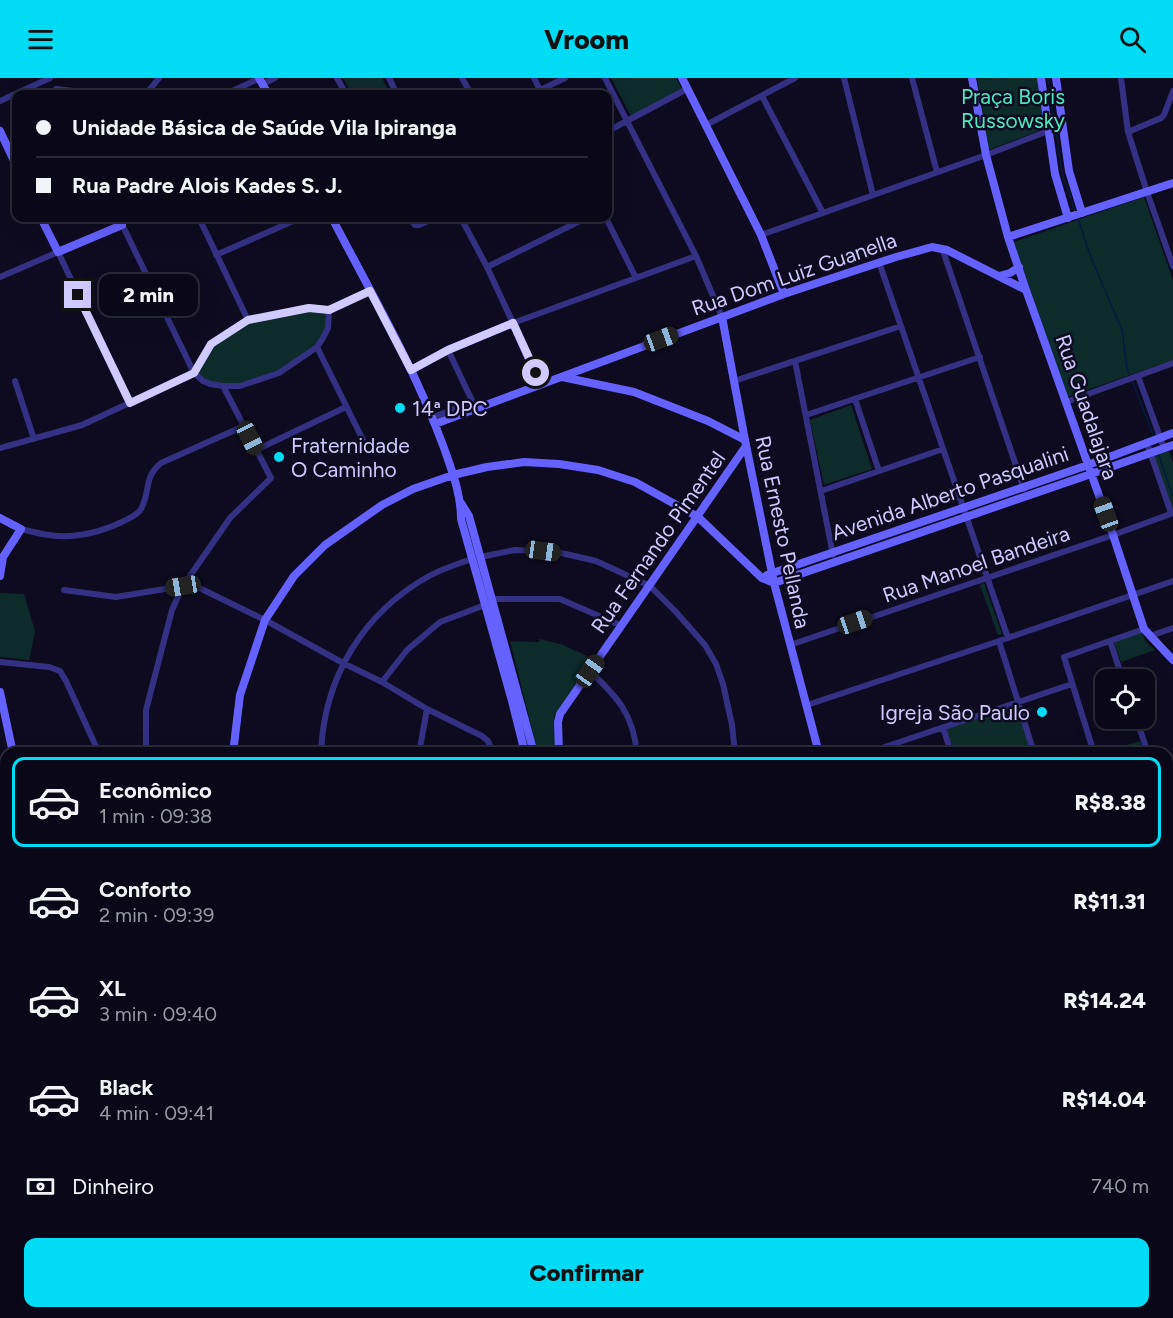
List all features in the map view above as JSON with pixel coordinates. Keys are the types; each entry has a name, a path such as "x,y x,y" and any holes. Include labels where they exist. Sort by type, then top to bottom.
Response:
{"street":[{"path":"24,90 51,78"},
{"path":"149,90 159,78"},
{"path":"236,90 261,80 275,78"},
{"path":"534,78 540,90 565,78"},
{"path":"682,78 761,235 784,294"},
{"path":"706,125 795,78"},
{"path":"844,78 873,195"},
{"path":"912,78 937,172"},
{"name":"Rua Guadalajara","path":"972,78 986,155 1018,267 1132,594 1147,632 1173,660"},
{"path":"1041,78 1055,174 1065,181 1075,216"},
{"path":"1056,78 1069,171 1065,181 1075,216"},
{"path":"1121,78 1128,132 1173,266"},
{"path":"612,129 687,89"},
{"path":"1128,132 1161,118 1173,91"},
{"path":"612,92 696,256 722,317"},
{"path":"762,96 823,213"},
{"path":"0,131 12,156"},
{"path":"761,235 1048,131"},
{"path":"1008,237 1173,183"},
{"path":"43,222 130,403"},
{"path":"0,277 58,252 118,222"},
{"path":"120,222 194,373 210,384 240,386 279,373 317,347 328,328 329,310"},
{"path":"201,222 248,320"},
{"path":"216,255 291,222"},
{"path":"334,222 411,370 434,420 461,503 469,516 476,558 524,747"},
{"path":"463,222 487,267 536,373 539,378 548,381"},
{"path":"487,267 578,222"},
{"path":"608,222 636,278"},
{"name":"Rua Dom Luiz Guanella","path":"434,420 533,387 784,294 879,262 932,247 942,248"},
{"path":"942,248 1026,290"},
{"path":"942,248 1025,492"},
{"path":"411,370 448,350 513,323 696,256"},
{"path":"879,262 1008,638"},
{"path":"999,276 1010,273 1018,267"},
{"path":"0,448 82,425 194,373 211,344 248,320 309,308 329,310 370,291"},
{"name":"Rua Ernesto Pellanda","path":"722,317 771,572 818,747"},
{"path":"734,381 901,326"},
{"path":"317,347 364,442"},
{"path":"448,350 474,405"},
{"path":"806,415 980,357"},
{"path":"795,361 834,562"},
{"path":"1066,402 1173,363"},
{"path":"533,387 536,373"},
{"path":"1138,376 1160,437 1168,446"},
{"path":"560,377 634,392 708,421 745,443"},
{"path":"15,381 34,439"},
{"path":"146,747 146,710 172,610 185,584 230,518 271,478 223,386"},
{"path":"855,399 879,471"},
{"path":"256,450 346,407"},
{"path":"0,518 21,529 51,536 79,535 122,522 139,512 153,470 162,463 244,426"},
{"name":"Avenida Alberto Pasqualini","path":"774,583 966,518 1088,465 1173,433"},
{"name":"Rua Fernando Pimentel","path":"559,747 558,718 560,714 698,517 745,443"},
{"path":"1147,443 1172,513"},
{"name":"Avenida Alberto Pasqualini","path":"762,578 771,572 963,508 1091,474 1168,446"},
{"path":"821,491 943,449"},
{"path":"234,747 240,695 265,620 294,576 325,545 382,505 413,489 453,475 524,462 598,470 635,482 698,517 762,578 774,583"},
{"name":"Rua Manoel Bandeira","path":"790,645 1172,513"},
{"path":"0,576 3,557 21,529"},
{"path":"322,747 329,701 343,663 368,625 381,611 397,597 430,576 476,558 515,550 543,551 596,561 650,586 705,645 716,664 723,684 734,747"},
{"path":"807,705 1173,580"},
{"path":"64,590 116,597 185,584 265,620 382,682 427,709 485,738 490,747"},
{"path":"382,682 407,650 440,622 487,601 560,598 622,626"},
{"path":"487,601 532,747"},
{"path":"1092,747 1064,657 1110,641 1173,628"},
{"path":"999,641 1032,747"},
{"path":"1110,641 1119,669"},
{"path":"0,662 49,667 60,671 96,747"},
{"path":"590,671 624,708 634,733 636,747"},
{"path":"885,747 1072,684"},
{"path":"0,692 12,747"},
{"path":"421,747 427,709"},
{"path":"943,728 949,747"},
{"path":"1140,729 1146,747"}],"green space":[{"path":"343,78 382,78 388,90 350,90"},
{"path":"611,78 676,78 682,89 631,116"},
{"name":"Praça Boris Russowsky","path":"977,78 1039,78 1046,128 989,150"},
{"path":"1144,197 1173,280 1173,360 1067,397 1014,242"},
{"path":"309,309 327,312 327,328 315,345 277,371 238,384 209,382 196,373 212,343 248,322"},
{"path":"851,405 872,469 824,485 810,420"},
{"path":"1169,450 1173,463 1173,508 1167,510 1150,456"},
{"path":"984,583 1002,634 998,635 980,585"},
{"path":"0,593 24,594 35,631 29,660 0,657"},
{"path":"1142,632 1146,642 1155,650 1121,662 1114,642"},
{"path":"540,639 563,645 594,659 554,717 556,747 536,747 510,641 539,642"},
{"path":"1015,705 1031,747 953,747 946,729"},
{"path":"1140,741 1142,747 1121,747"}],"waterway":[{"path":"1048,78 1062,173 1075,211"},
{"path":"1078,219 1090,255 1122,330 1130,375"},
{"path":"1132,380 1153,435"},
{"path":"1159,455 1173,498"}],"place":[{"name":"14ª DPC","path":"400,408"},
{"name":"Fraternidade O Caminho","path":"279,457"},
{"name":"Igreja São Paulo","path":"1042,712"}],"route":[{"path":"78,295 130,403 194,373 211,344 248,320 309,308 329,310 370,291 411,370 448,350 513,323 536,373"}]}
